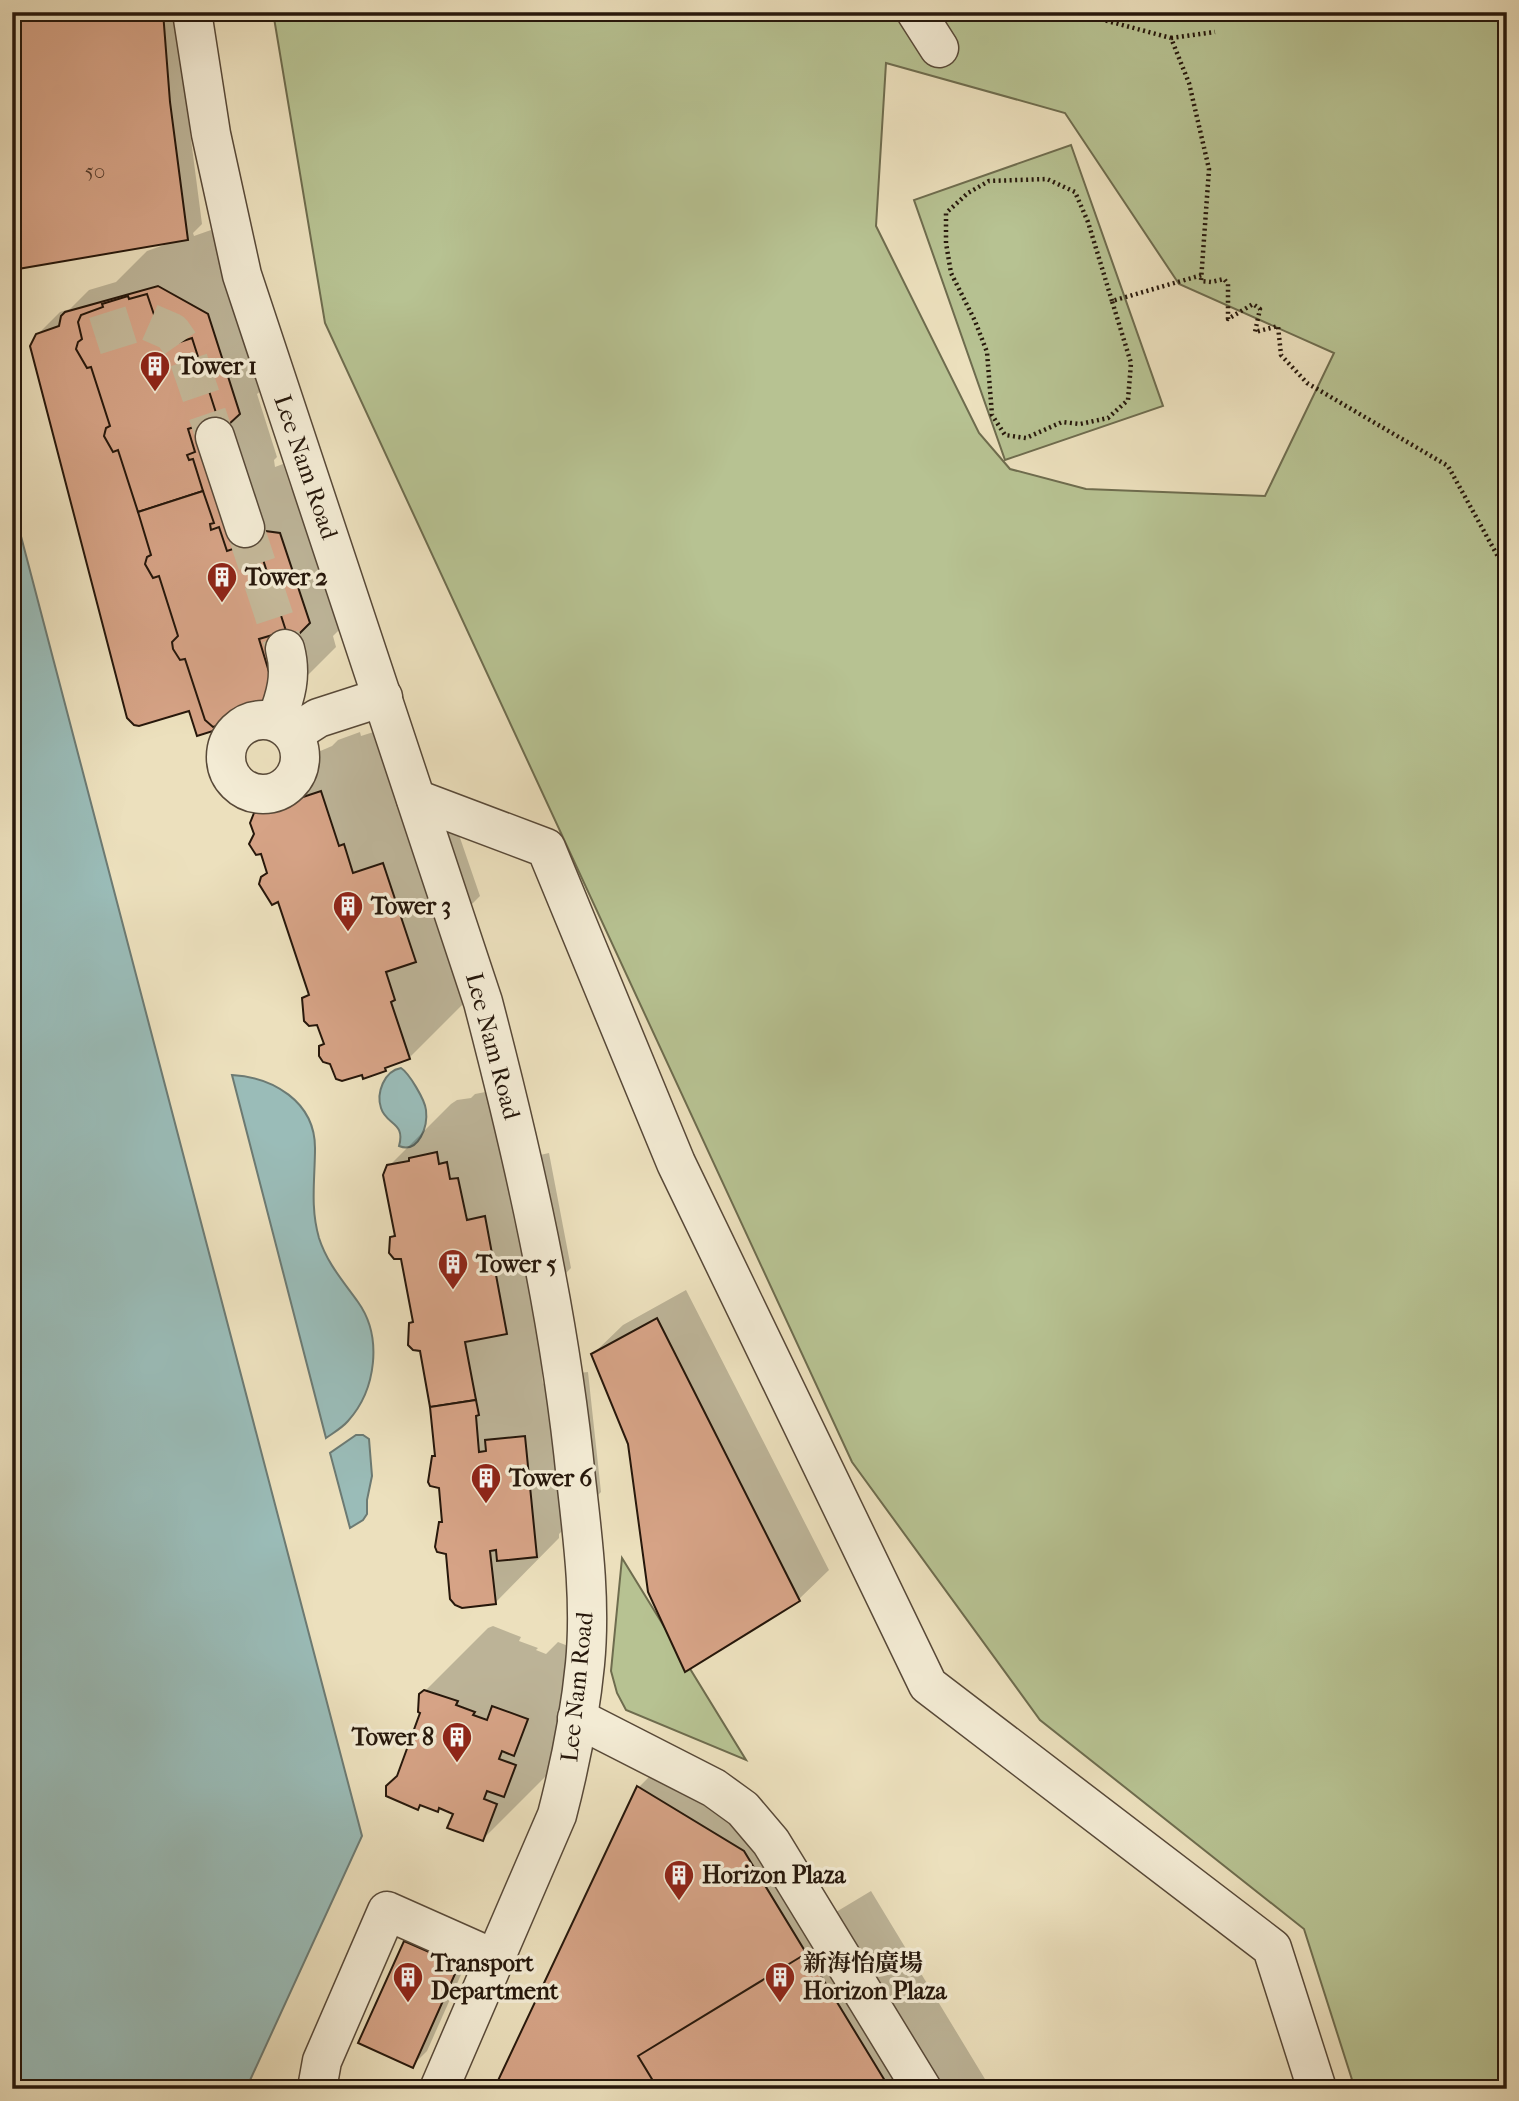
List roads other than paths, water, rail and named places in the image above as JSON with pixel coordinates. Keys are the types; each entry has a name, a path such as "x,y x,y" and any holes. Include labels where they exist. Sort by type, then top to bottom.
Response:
{"street":[{"name":"Lee Nam Road","path":"192,12 211,134 242,275 489,1026 536,1220 573,1442 587,1609 585,1664 570,1766 557,1815 439,2089"},
{"path":"916,12 939,48"},
{"path":"215,437 245,528"},
{"path":"285,649 289,675 285,728 383,697"},
{"path":"416,799 546,848 676,1163 928,1685 1272,1948 1317,2089"},
{"path":"576,1718 714,1788 743,1809 771,1842 922,2089"},
{"path":"317,2087 322,2061 387,1911 495,1959"}],"water":[{"path":"12,502 362,1836 246,2089 12,2089"},
{"path":"401,1068 416,1087 426,1110 421,1137 412,1146 406,1147 399,1146 400,1132 383,1114 380,1102 386,1078"},
{"path":"232,1075 262,1081 276,1087 299,1105 308,1117 315,1148 314,1204 319,1238 331,1264 366,1316 371,1331 373,1363 365,1394 348,1421 326,1438"},
{"path":"356,1435 369,1439 372,1476 367,1514 350,1528 330,1453"}],"tunnel":[{"path":"95,336 136,323 149,322 172,332 186,352 215,437"},
{"path":"245,528 285,649"}],"place":[{"name":"Tower 1","path":"155,393"},
{"name":"Tower 2","path":"222,604"},
{"name":"Tower 3","path":"348,933"},
{"name":"Tower 5","path":"453,1291"},
{"name":"Tower 6","path":"486,1505"},
{"name":"Tower 8","path":"457,1764"},
{"name":"Horizon Plaza","path":"679,1902"},
{"name":"Transport Department","path":"408,2004"},
{"name":"新海怡廣場 Horizon Plaza","path":"780,2004"}]}
